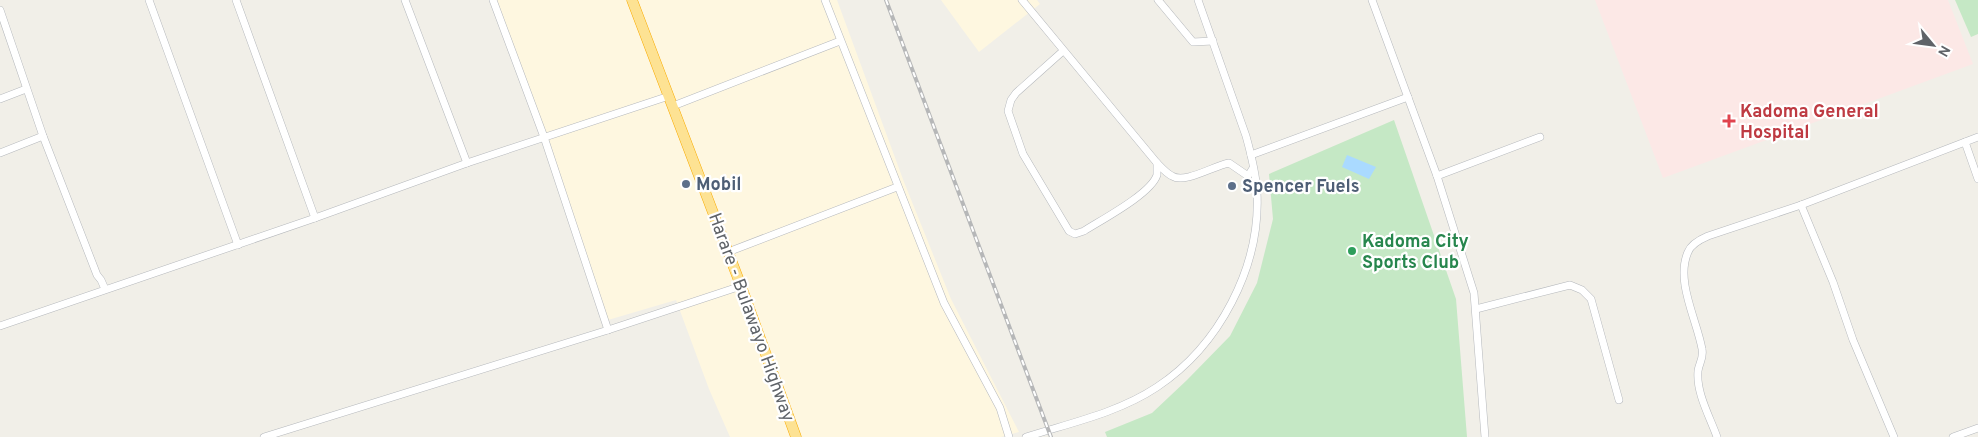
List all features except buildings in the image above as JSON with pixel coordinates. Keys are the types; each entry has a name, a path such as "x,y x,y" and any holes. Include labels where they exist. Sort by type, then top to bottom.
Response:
{"highway":[{"name":"Harare - Bulawayo Highway","path":"632,0 741,286 796,437"}],"street":[{"path":"149,0 238,245"},
{"path":"236,0 315,218"},
{"path":"405,0 467,163"},
{"path":"493,0 544,137 608,330"},
{"path":"825,0 944,303 1000,408 1009,437"},
{"path":"1022,0 1156,163 1171,176 1178,179 1192,176 1228,163 1248,176 1253,168"},
{"path":"1158,0 1192,42 1212,41"},
{"path":"1026,437 1107,412 1156,387 1181,369 1203,345 1213,333 1238,289 1247,265 1257,212 1258,191 1246,136 1198,0"},
{"path":"1372,0 1437,176 1469,276 1476,309 1485,437"},
{"path":"0,10 43,136 97,275 105,289"},
{"path":"0,326 238,245 467,163 544,137 671,101 840,42"},
{"path":"1063,51 1016,92 1010,100 1008,111 1029,166 1069,231 1075,234 1084,232 1140,195 1152,183 1157,174 1156,163"},
{"path":"0,99 26,89"},
{"path":"1251,155 1408,97"},
{"path":"0,153 43,136"},
{"path":"1437,176 1540,137"},
{"path":"1716,437 1699,383 1698,370 1703,356 1687,298 1685,270 1688,251 1697,242 1708,236 1801,205 1978,137"},
{"path":"1965,142 1978,179"},
{"path":"728,252 898,187"},
{"path":"1801,205 1833,282 1852,340 1894,437"},
{"path":"1476,309 1570,285 1577,286 1591,299 1619,400"},
{"path":"264,437 608,330 741,286"},
{"path":"1953,437 1978,428"}],"shaded area":[{"path":"497,0 837,0 904,182 951,299 1019,432 1001,437 730,437 709,389 676,300 608,320"},
{"path":"941,0 1037,0 1040,4 979,52"},
{"name":"Kadoma General Hospital","path":"1595,0 1948,0 1973,64 1663,178"}],"green space":[{"path":"1955,0 1978,0 1978,34 1971,37"},
{"name":"Kadoma City Sports Club","path":"1394,120 1456,299 1467,437 1107,437 1105,432 1152,413 1230,336 1257,283 1273,219 1269,174"}],"water":[{"path":"1347,155 1376,167 1369,179 1342,167"}],"railway":[{"path":"886,0 1051,437"}],"place":[{"name":"Kadoma General Hospital","path":"1729,121"},
{"name":"Mobil","path":"686,184"},
{"name":"Spencer Fuels","path":"1232,186"},
{"name":"Kadoma City Sports Club","path":"1352,251"}]}
